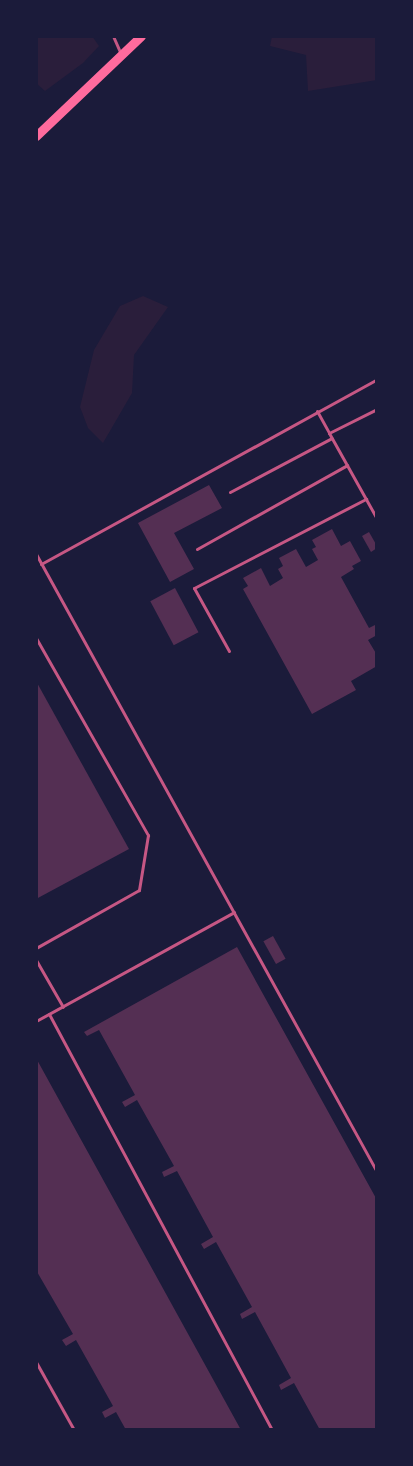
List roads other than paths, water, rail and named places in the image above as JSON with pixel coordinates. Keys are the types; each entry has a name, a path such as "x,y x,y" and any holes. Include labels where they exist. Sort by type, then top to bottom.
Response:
{"main road":[{"path":"36,136 141,36"}],"lane":[{"path":"113,36 121,55"},
{"path":"41,564 377,379"},
{"path":"329,433 377,409"},
{"path":"317,411 377,519"},
{"path":"230,492 332,438"},
{"path":"197,549 347,465"},
{"path":"229,651 194,588 366,499"},
{"path":"36,554 377,1172"},
{"path":"36,638 148,835 139,890 36,948"},
{"path":"36,1021 234,912"},
{"path":"36,960 62,1006"},
{"path":"49,1014 272,1430"},
{"path":"36,1362 74,1430"}]}
